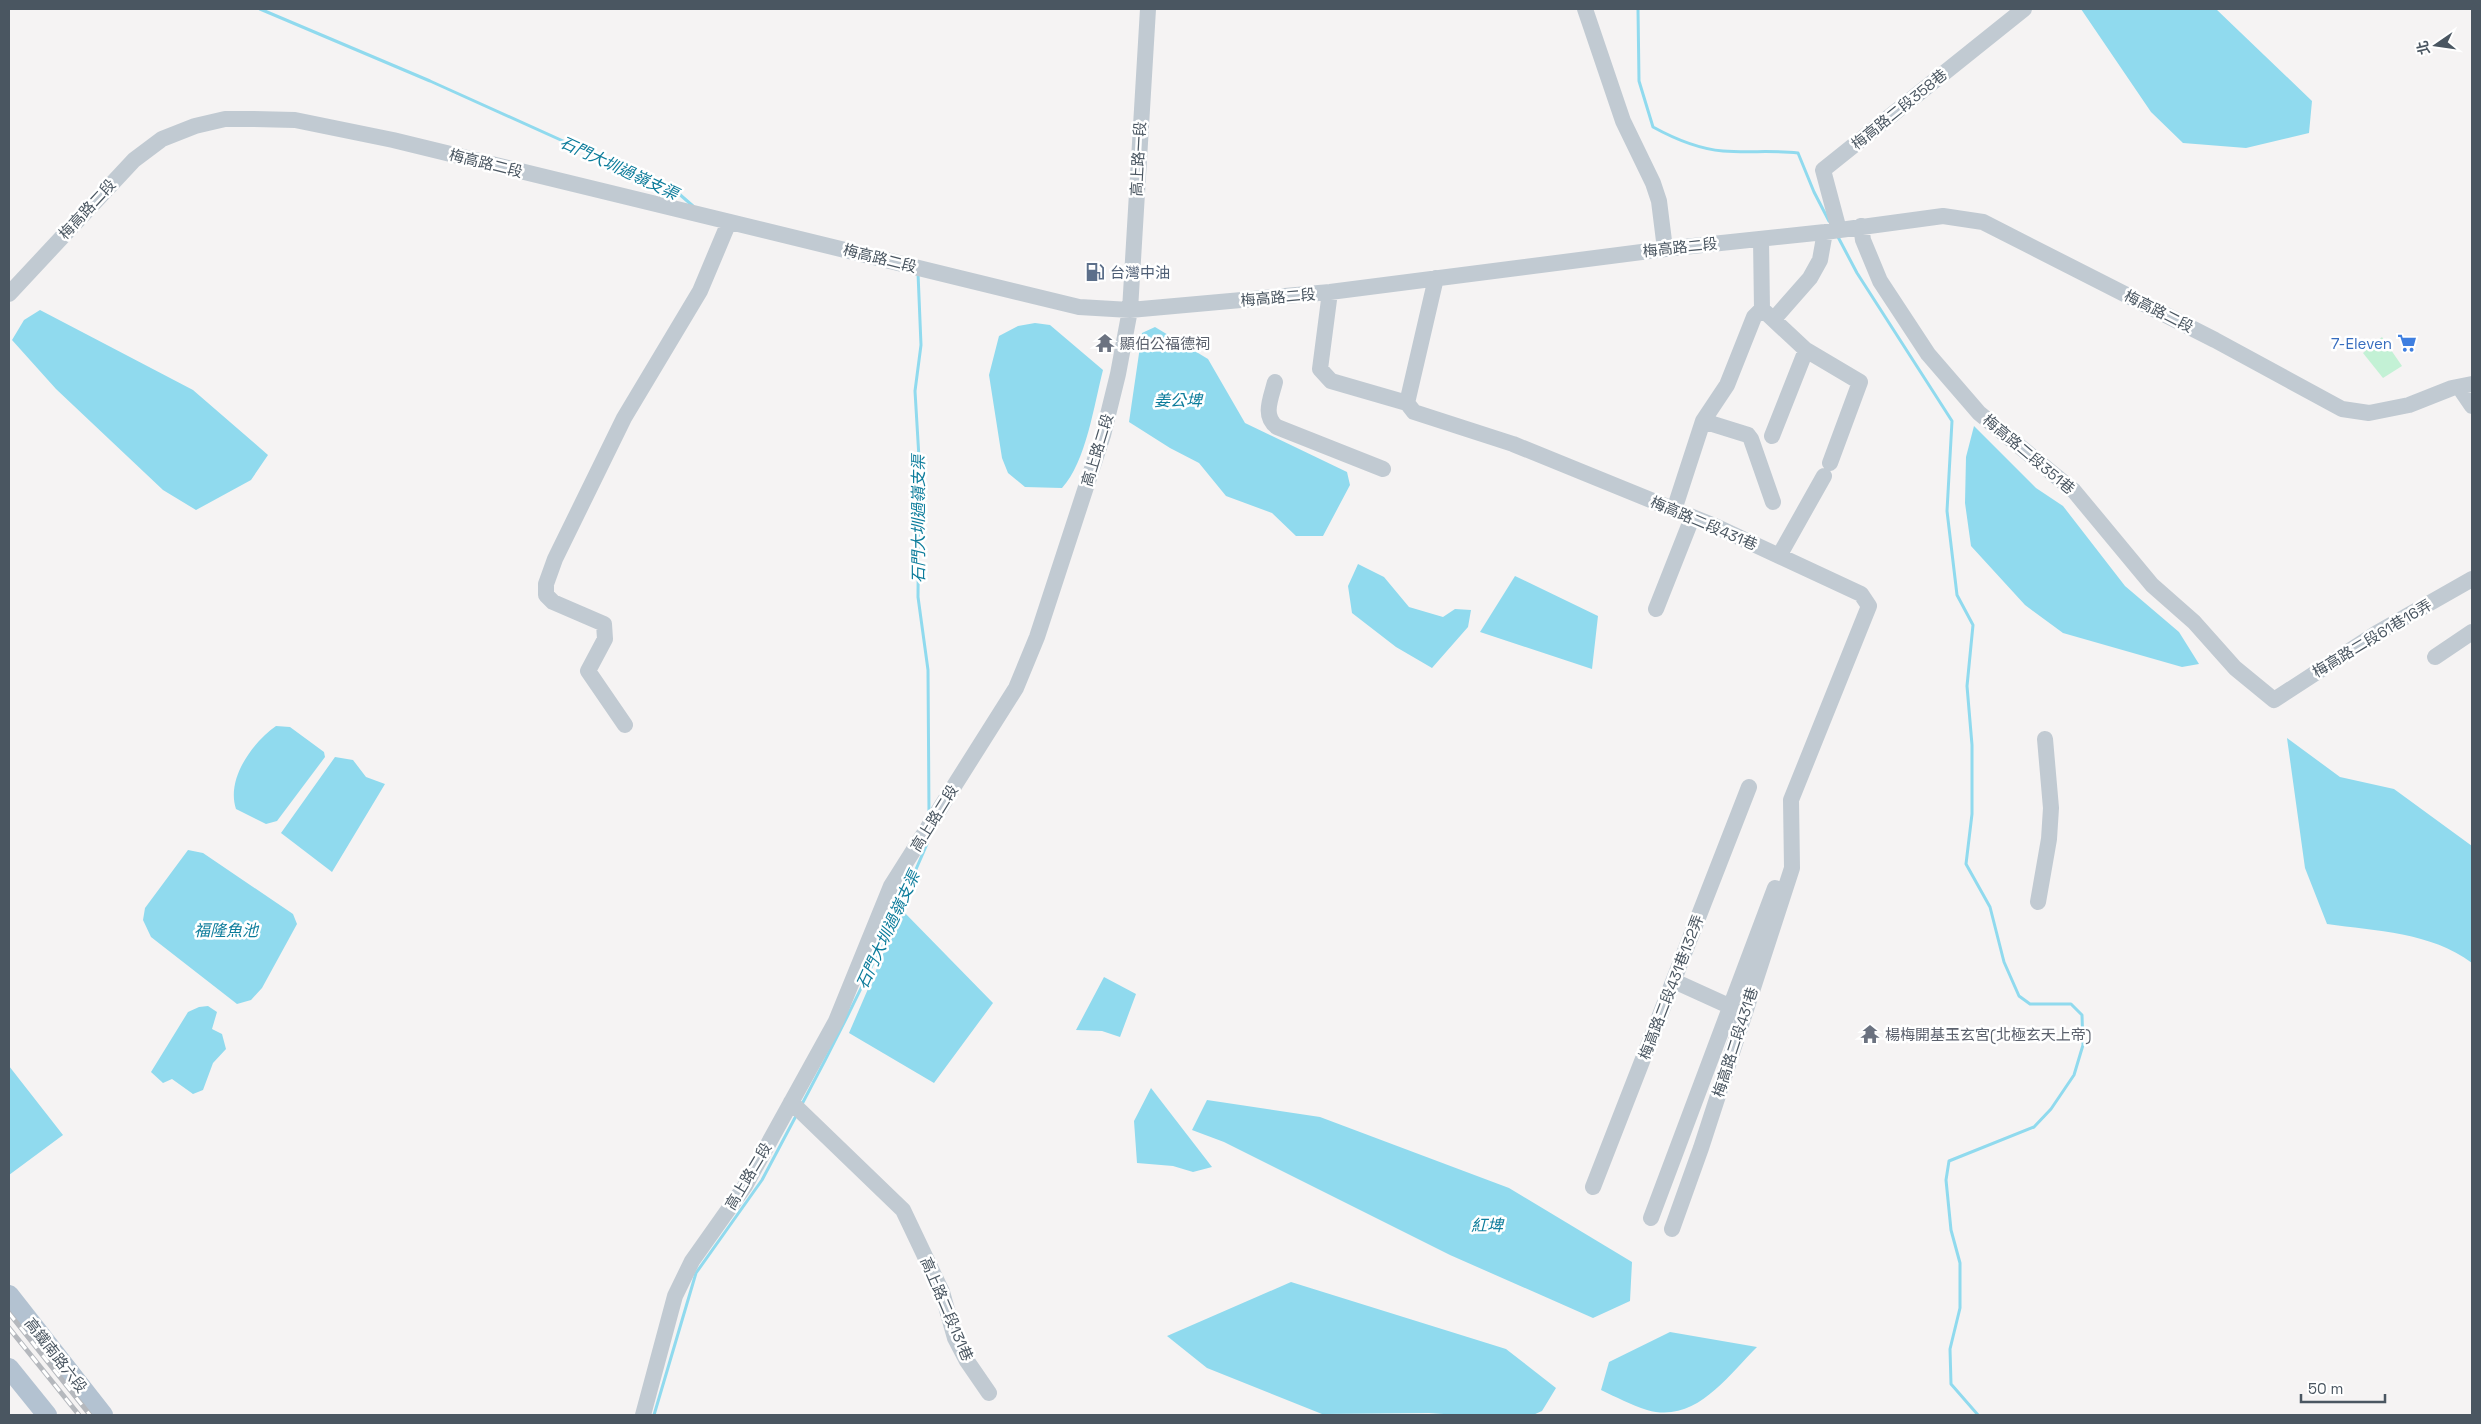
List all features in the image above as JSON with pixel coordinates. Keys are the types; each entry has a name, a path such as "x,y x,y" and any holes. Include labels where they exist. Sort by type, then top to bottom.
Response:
{"main road":[{"name":"高鐵南路六段","path":"9,1295 103,1415"},
{"path":"9,1368 47,1415"}],"street":[{"name":"高上路一段","path":"1130,310 1148,9"},
{"path":"1585,9 1623,121 1653,183 1658,201 1665,248"},
{"name":"梅高路二段358巷","path":"1832,231 1823,170 2024,9"},
{"name":"梅高路二段","path":"9,294 134,160 162,139 195,126 225,119 295,120 393,140 703,215 727,227 1079,307 1130,310 1330,292 1665,248 1832,231 1944,216 1983,222 2214,340 2342,409 2369,413 2409,405 2466,386"},
{"name":"梅高路二段351巷","path":"1861,226 1863,240 1880,281 1928,354 1972,405 2074,491 2152,585 2194,622 2235,668 2274,700"},
{"path":"625,725 588,670 605,639 604,624 553,602 546,595 546,584 555,559 624,418 700,291 727,227"},
{"path":"1674,510 1703,421 1727,386 1754,317 1768,314 1810,278 1832,231"},
{"path":"1761,239 1768,314 1806,350 1860,382 1827,470 1779,556"},
{"path":"1407,403 1436,278"},
{"name":"梅高路二段431巷","path":"1330,292 1320,369 1324,376 1331,381 1407,403 1414,412 1512,444 1717,527 1861,594 1869,606 1791,800 1792,868 1695,1166 1672,1229"},
{"name":"高上路二段","path":"643,1415 675,1296 682,1279 692,1261 797,1108 836,1022 891,886 1016,688 1037,637 1103,436 1118,374 1130,310"},
{"path":"1772,436 1806,350"},
{"path":"1275,382 1268,413 1271,422 1277,427 1383,469"},
{"path":"2466,386 2472,406"},
{"path":"1703,421 1748,435 1773,502"},
{"path":"1656,609 1692,518"},
{"name":"梅高路二段61巷16弄","path":"2274,700 2377,633 2472,579"},
{"path":"2435,657 2472,632"},
{"path":"2038,902 2049,839 2051,808 2045,739"},
{"name":"梅高路二段431巷132弄","path":"1593,1187 1749,787"},
{"name":"梅高路二段431巷","path":"1651,1218 1786,858 1793,854"},
{"path":"1674,981 1729,1006"},
{"name":"高上路二段131巷","path":"797,1108 903,1210 942,1292 955,1338 967,1361 989,1393"}],"green space":[{"path":"2382,337 2402,366 2383,378 2363,353"}],"water":[{"path":"2081,9 2216,9 2312,101 2309,133 2246,148 2183,143 2151,112"},
{"path":"40,310 193,390 268,455 251,480 196,510 163,490 56,389 12,340 24,320"},
{"path":"1035,323 1050,325 1103,370 1083,448 1077,464 1062,488 1025,487 1008,473 1002,458 989,375 999,336 1018,326"},
{"name":"姜公埤","path":"1155,327 1208,359 1245,423 1347,472 1350,485 1323,536 1296,536 1272,513 1226,496 1199,463 1170,448 1129,422 1142,333"},
{"path":"1974,426 2036,488 2063,506 2125,586 2179,632 2199,664 2182,667 2063,633 2025,605 1971,546 1965,503 1966,457"},
{"path":"1358,564 1384,577 1409,607 1443,617 1455,609 1471,610 1468,627 1432,668 1396,647 1352,613 1348,586"},
{"path":"1515,576 1598,616 1592,669 1480,632"},
{"path":"276,726 290,727 324,752 325,757 277,821 266,824 236,809 234,798 235,786 238,774 250,752"},
{"path":"2287,738 2340,777 2394,789 2472,846 2472,963 2439,945 2421,939 2384,931 2327,924 2305,868"},
{"path":"335,757 353,760 366,777 385,784 332,872 281,833"},
{"name":"福隆魚池","path":"188,850 203,853 293,914 297,924 262,988 251,1000 237,1004 151,937 143,920 145,908"},
{"path":"902,910 993,1003 934,1083 849,1033"},
{"path":"1104,977 1136,994 1120,1037 1102,1031 1076,1030"},
{"path":"208,1006 217,1012 212,1029 222,1034 226,1049 213,1063 203,1090 193,1094 172,1079 163,1083 151,1072 188,1012 199,1007"},
{"path":"9,1066 63,1135 9,1175"},
{"path":"1151,1088 1212,1167 1193,1172 1173,1166 1137,1163 1134,1121"},
{"name":"紅埤","path":"1207,1100 1320,1117 1509,1188 1632,1262 1630,1301 1593,1318 1450,1255 1224,1142 1192,1130"},
{"path":"1291,1282 1506,1349 1556,1388 1542,1411 1533,1415 1429,1413 1322,1414 1207,1368 1167,1336"},
{"path":"1670,1332 1757,1347 1709,1395 1695,1404 1680,1410 1664,1413 1647,1410 1601,1390 1609,1362"}],"waterway":[{"name":"石門大圳過嶺支渠","path":"260,9 430,81 678,193 693,206"},
{"path":"1638,9 1639,81 1653,127 1686,142 1714,150 1798,153 1814,192 1829,221"},
{"path":"1837,235 1857,273 1952,421 1947,511 1957,595 1973,625 1967,686 1972,745 1972,814 1966,864 1990,907 2004,962 2019,996 2030,1004 2071,1004 2082,1015 2083,1045 2074,1075 2051,1109 2034,1127 1949,1161 1946,1180 1951,1230 1960,1263 1960,1308 1950,1349 1951,1384 1978,1415"},
{"name":"石門大圳過嶺支渠","path":"918,273 921,345 915,391 919,458 918,597 928,670 929,813"},
{"name":"石門大圳過嶺支渠","path":"801,1106 867,976 927,844"},
{"name":"石門大圳過嶺支渠","path":"654,1415 696,1273 762,1180 797,1114"}],"railway":[{"path":"9,1313 90,1415"},
{"path":"9,1328 79,1415"}],"place":[{"name":"台灣中油","path":"1095,272"},
{"name":"顯伯公福德祠","path":"1105,343"},
{"name":"7-Eleven","path":"2407,343"},
{"name":"楊梅開基玉玄宮(北極玄天上帝)","path":"1870,1034"}]}
